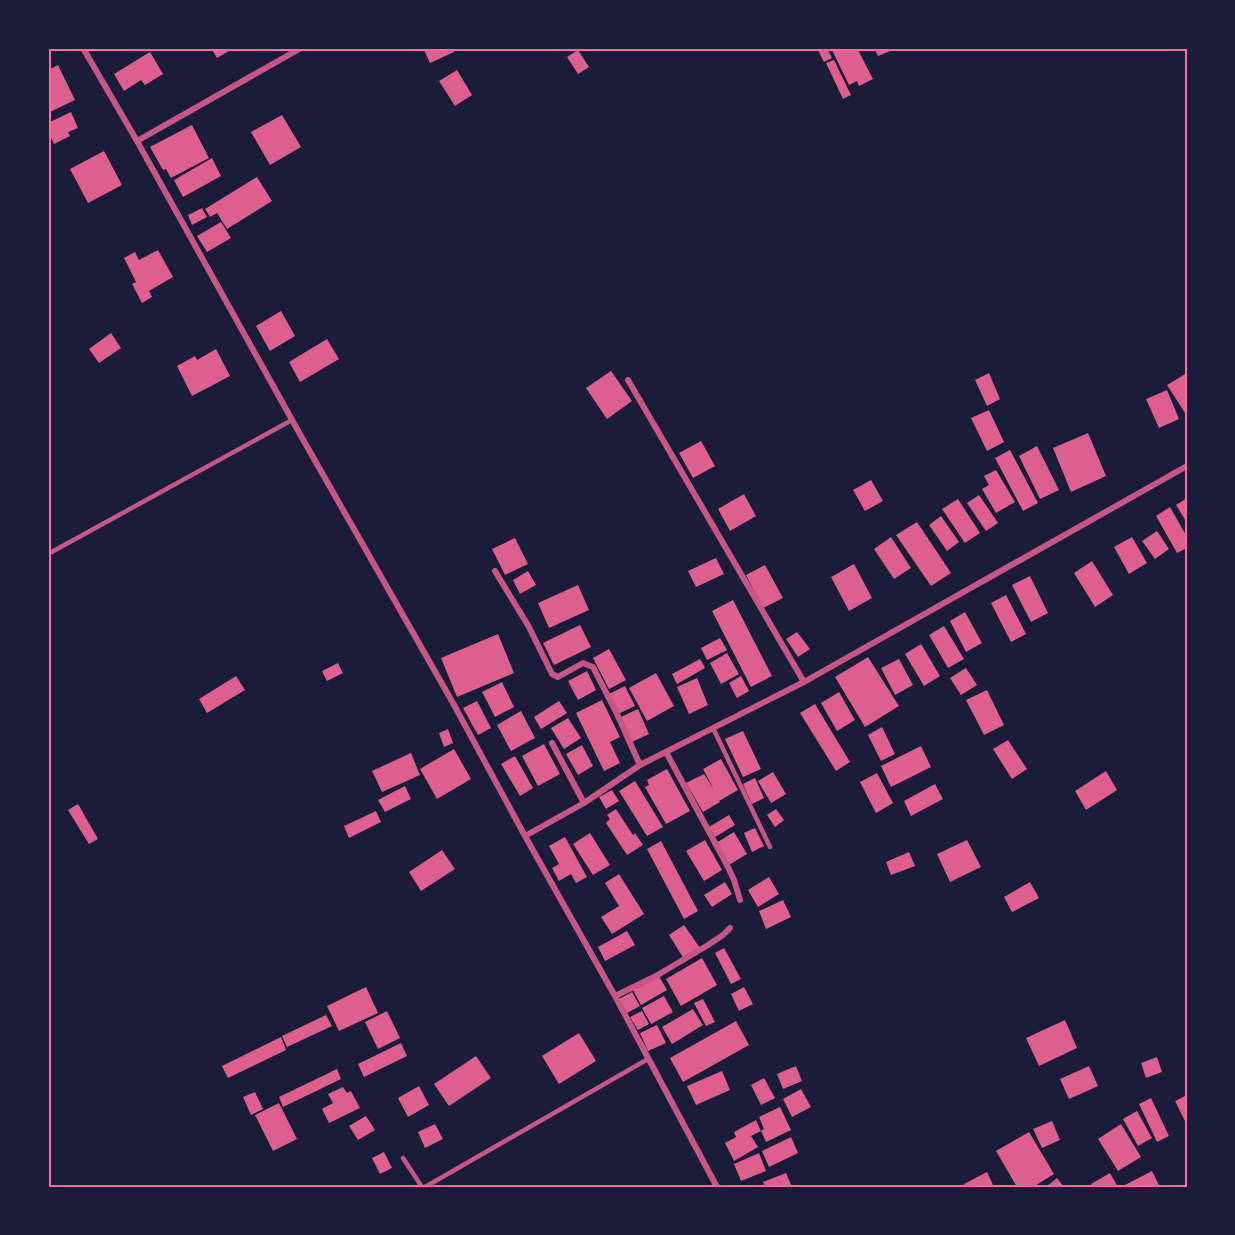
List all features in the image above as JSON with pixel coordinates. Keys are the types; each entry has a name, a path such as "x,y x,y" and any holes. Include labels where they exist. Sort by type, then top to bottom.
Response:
{"street":[{"path":"83,48 453,703 615,996 717,1187"},
{"path":"137,141 301,48"},
{"path":"628,380 804,682"},
{"path":"525,836 584,803 640,765 804,682 1187,466"},
{"path":"495,571 529,627 552,674 558,677 583,663 593,667 640,765"},
{"path":"552,743 584,803"},
{"path":"666,752 727,865 740,900"},
{"path":"615,996 656,976 708,945 730,928"}],"lane":[{"path":"48,554 292,420"},
{"path":"713,728 770,847"},
{"path":"403,1158 423,1187 648,1059"}],"building":[{"path":"211,48 234,48 217,58"},
{"path":"423,48 452,48 454,52 430,63"},
{"path":"827,48 832,58 824,62 818,50"},
{"path":"831,48 863,48 858,50 873,79 859,86 857,81 849,85"},
{"path":"874,48 898,48 878,56"},
{"path":"578,50 589,67 578,74 567,57"},
{"path":"150,52 163,74 145,85 141,80 124,91 114,74"},
{"path":"834,60 851,95 843,99 826,63"},
{"path":"58,65 75,100 48,113 48,70"},
{"path":"457,70 472,95 455,106 439,81"},
{"path":"71,112 78,128 68,132 70,136 54,144 48,131 48,123"},
{"path":"282,115 301,147 270,165 251,132"},
{"path":"192,125 209,158 171,178 166,169 163,170 150,147"},
{"path":"104,151 122,185 88,203 70,169"},
{"path":"212,158 221,176 183,197 174,180"},
{"path":"257,177 272,201 227,229 217,213 210,217 205,209"},
{"path":"202,208 207,217 192,225 188,215"},
{"path":"221,222 231,238 207,252 197,236"},
{"path":"158,250 173,277 149,291 152,297 142,303 132,284 136,282 124,258 135,252 139,260"},
{"path":"281,311 295,336 270,351 256,326"},
{"path":"111,333 121,348 99,363 89,349"},
{"path":"327,339 339,359 300,382 289,362"},
{"path":"216,349 230,376 192,396 177,366 195,356 197,360"},
{"path":"611,371 632,401 607,419 586,388"},
{"path":"989,373 1000,399 987,406 975,380"},
{"path":"1187,373 1187,416 1167,385"},
{"path":"1167,390 1179,419 1159,428 1146,399"},
{"path":"989,410 1004,442 987,451 971,418"},
{"path":"1088,433 1106,476 1071,492 1053,448"},
{"path":"701,441 715,466 693,478 679,453"},
{"path":"1037,446 1059,490 1040,499 1019,456"},
{"path":"1010,450 1038,503 1023,511 995,458"},
{"path":"996,470 1015,502 996,513 982,489 989,485 984,476"},
{"path":"871,480 883,501 865,511 853,490"},
{"path":"744,494 756,516 730,531 718,509"},
{"path":"979,495 998,523 986,531 967,503"},
{"path":"1187,498 1187,523 1176,505"},
{"path":"958,499 980,533 965,543 942,509"},
{"path":"1170,507 1187,537 1187,548 1177,553 1156,516"},
{"path":"941,516 959,542 947,551 929,525"},
{"path":"917,522 951,573 931,586 896,535"},
{"path":"1157,531 1169,549 1155,559 1142,541"},
{"path":"891,537 911,568 894,579 874,549"},
{"path":"1132,537 1147,563 1129,574 1114,547"},
{"path":"515,538 528,564 505,575 492,549"},
{"path":"716,558 724,574 696,587 688,571"},
{"path":"1092,561 1113,595 1095,607 1074,573"},
{"path":"854,564 872,598 849,611 831,577"},
{"path":"765,565 783,598 763,608 746,575"},
{"path":"528,571 536,585 520,594 513,580"},
{"path":"1030,576 1048,613 1031,622 1012,585"},
{"path":"578,585 589,610 549,628 538,603"},
{"path":"1006,595 1026,634 1011,642 991,603"},
{"path":"733,600 772,676 751,687 712,611"},
{"path":"965,612 982,643 966,652 950,621"},
{"path":"580,625 591,647 554,665 543,643"},
{"path":"944,626 964,659 948,668 929,635"},
{"path":"797,632 810,649 798,657 786,639"},
{"path":"498,634 514,673 457,697 441,658"},
{"path":"720,638 727,650 707,660 701,648"},
{"path":"921,644 940,676 924,686 905,654"},
{"path":"609,649 626,680 609,689 593,658"},
{"path":"727,653 739,674 721,684 710,663"},
{"path":"868,657 899,706 865,727 835,677"},
{"path":"700,659 705,668 677,684 672,674"},
{"path":"899,659 913,685 895,695 881,668"},
{"path":"338,663 343,673 327,681 322,671"},
{"path":"966,668 977,685 961,695 950,678"},
{"path":"587,671 596,690 578,700 568,681"},
{"path":"656,673 674,706 647,721 629,688"},
{"path":"236,676 245,690 207,713 199,699"},
{"path":"741,676 749,691 737,698 729,683"},
{"path":"697,678 708,705 689,714 677,687"},
{"path":"502,682 514,707 495,717 482,692"},
{"path":"625,686 635,706 618,714 609,694"},
{"path":"987,690 1004,725 984,735 966,700"},
{"path":"839,692 855,720 837,731 821,703"},
{"path":"602,700 620,737 610,742 620,763 604,771 576,713"},
{"path":"477,701 491,728 478,735 463,708"},
{"path":"559,701 567,713 541,729 534,717"},
{"path":"815,704 850,762 836,771 800,713"},
{"path":"638,709 649,734 632,742 621,717"},
{"path":"521,711 535,738 511,751 497,725"},
{"path":"568,718 581,738 564,749 551,728"},
{"path":"882,727 895,754 881,761 868,735"},
{"path":"448,729 453,743 444,747 439,733"},
{"path":"743,731 761,769 743,777 725,739"},
{"path":"1008,740 1027,769 1012,779 993,749"},
{"path":"544,744 560,774 538,786 522,756"},
{"path":"582,745 593,766 578,775 566,754"},
{"path":"921,746 931,767 891,787 881,766"},
{"path":"454,749 471,779 437,799 420,769"},
{"path":"411,753 420,775 382,792 372,771"},
{"path":"515,756 533,788 520,796 501,764"},
{"path":"721,759 738,790 703,812 686,783 704,774 714,790 703,769"},
{"path":"667,769 690,811 666,824 645,787 649,785 647,780"},
{"path":"1106,771 1117,790 1086,810 1075,791"},
{"path":"773,772 786,794 771,803 758,781"},
{"path":"877,773 893,803 876,813 860,782"},
{"path":"755,778 764,798 752,804 743,784"},
{"path":"635,781 663,827 647,836 619,791"},
{"path":"935,784 943,799 911,816 904,801"},
{"path":"405,786 411,799 385,812 378,800"},
{"path":"612,790 619,801 606,809 599,797"},
{"path":"78,804 98,839 89,844 68,810"},
{"path":"616,809 633,835 635,833 643,845 627,855 606,823 610,819 607,815"},
{"path":"776,809 784,820 775,827 767,815"},
{"path":"376,811 381,822 349,838 344,826"},
{"path":"729,815 735,825 715,837 709,827"},
{"path":"755,828 764,846 752,852 744,833"},
{"path":"734,832 747,854 729,865 716,843"},
{"path":"590,833 610,865 593,875 573,844"},
{"path":"565,837 587,877 576,883 571,874 559,881 552,868 559,864 549,846"},
{"path":"705,840 722,870 704,881 686,851"},
{"path":"967,840 981,867 950,882 937,854"},
{"path":"661,841 698,911 684,919 647,849"},
{"path":"442,850 455,869 421,891 409,872"},
{"path":"909,852 915,866 891,875 886,862"},
{"path":"619,874 644,914 612,934 601,917 619,906 605,883"},
{"path":"769,877 779,894 758,907 748,890"},
{"path":"725,882 732,894 712,907 704,895"},
{"path":"1030,882 1039,898 1012,912 1004,897"},
{"path":"783,900 791,917 766,929 759,911"},
{"path":"684,925 700,948 684,959 669,935"},
{"path":"627,931 635,945 605,961 598,947"},
{"path":"724,948 741,979 731,984 715,953"},
{"path":"702,958 717,985 681,1006 666,979"},
{"path":"659,976 667,990 641,1005 633,990"},
{"path":"366,987 378,1013 339,1031 327,1006"},
{"path":"744,987 753,1004 739,1011 731,994"},
{"path":"632,992 640,1006 627,1013 619,999"},
{"path":"664,996 673,1012 651,1024 642,1008"},
{"path":"703,999 715,1022 706,1026 694,1003"},
{"path":"693,1009 703,1025 672,1044 662,1027"},
{"path":"387,1011 400,1038 378,1049 365,1022"},
{"path":"642,1011 649,1024 638,1030 630,1017"},
{"path":"326,1015 332,1026 287,1047 282,1036"},
{"path":"1065,1020 1077,1048 1039,1066 1026,1038"},
{"path":"736,1021 749,1045 683,1082 670,1058"},
{"path":"657,1025 666,1043 648,1051 640,1033"},
{"path":"579,1033 596,1061 559,1084 542,1056"},
{"path":"281,1037 286,1050 228,1078 222,1066"},
{"path":"401,1043 407,1056 364,1077 358,1064"},
{"path":"476,1056 491,1078 449,1106 434,1084"},
{"path":"1157,1057 1162,1072 1146,1078 1141,1063"},
{"path":"796,1066 802,1081 783,1089 777,1074"},
{"path":"1089,1066 1098,1086 1069,1099 1060,1079"},
{"path":"337,1069 341,1079 283,1107 279,1097"},
{"path":"722,1071 730,1090 696,1105 687,1086"},
{"path":"764,1078 775,1098 761,1105 751,1085"},
{"path":"419,1086 429,1105 408,1117 398,1098"},
{"path":"343,1087 347,1093 351,1091 360,1108 329,1123 322,1109 333,1103 328,1094"},
{"path":"801,1089 811,1107 792,1117 783,1099"},
{"path":"255,1092 263,1109 251,1115 243,1097"},
{"path":"1187,1095 1187,1125 1175,1101"},
{"path":"1151,1098 1169,1136 1157,1142 1139,1104"},
{"path":"279,1103 297,1139 273,1151 255,1115"},
{"path":"780,1107 791,1130 766,1142 761,1131 764,1129 759,1117"},
{"path":"1137,1111 1152,1138 1138,1146 1123,1119"},
{"path":"366,1116 375,1130 358,1140 349,1126"},
{"path":"756,1120 761,1131 751,1136 758,1147 734,1161 725,1143 736,1137 734,1132"},
{"path":"1052,1121 1060,1140 1042,1148 1033,1129"},
{"path":"435,1124 443,1139 425,1148 418,1132"},
{"path":"1121,1124 1141,1157 1118,1171 1098,1139"},
{"path":"1029,1132 1054,1174 1033,1187 1017,1187 996,1151"},
{"path":"791,1137 798,1153 769,1167 762,1151"},
{"path":"384,1152 392,1168 380,1174 372,1158"},
{"path":"759,1153 766,1171 741,1181 734,1164"},
{"path":"1152,1171 1160,1187 1126,1187 1125,1185"},
{"path":"987,1172 994,1187 966,1187 964,1184"},
{"path":"786,1173 792,1187 765,1187 763,1182"},
{"path":"1110,1173 1118,1187 1093,1187 1091,1184"},
{"path":"1057,1178 1064,1187 1046,1187"}]}
